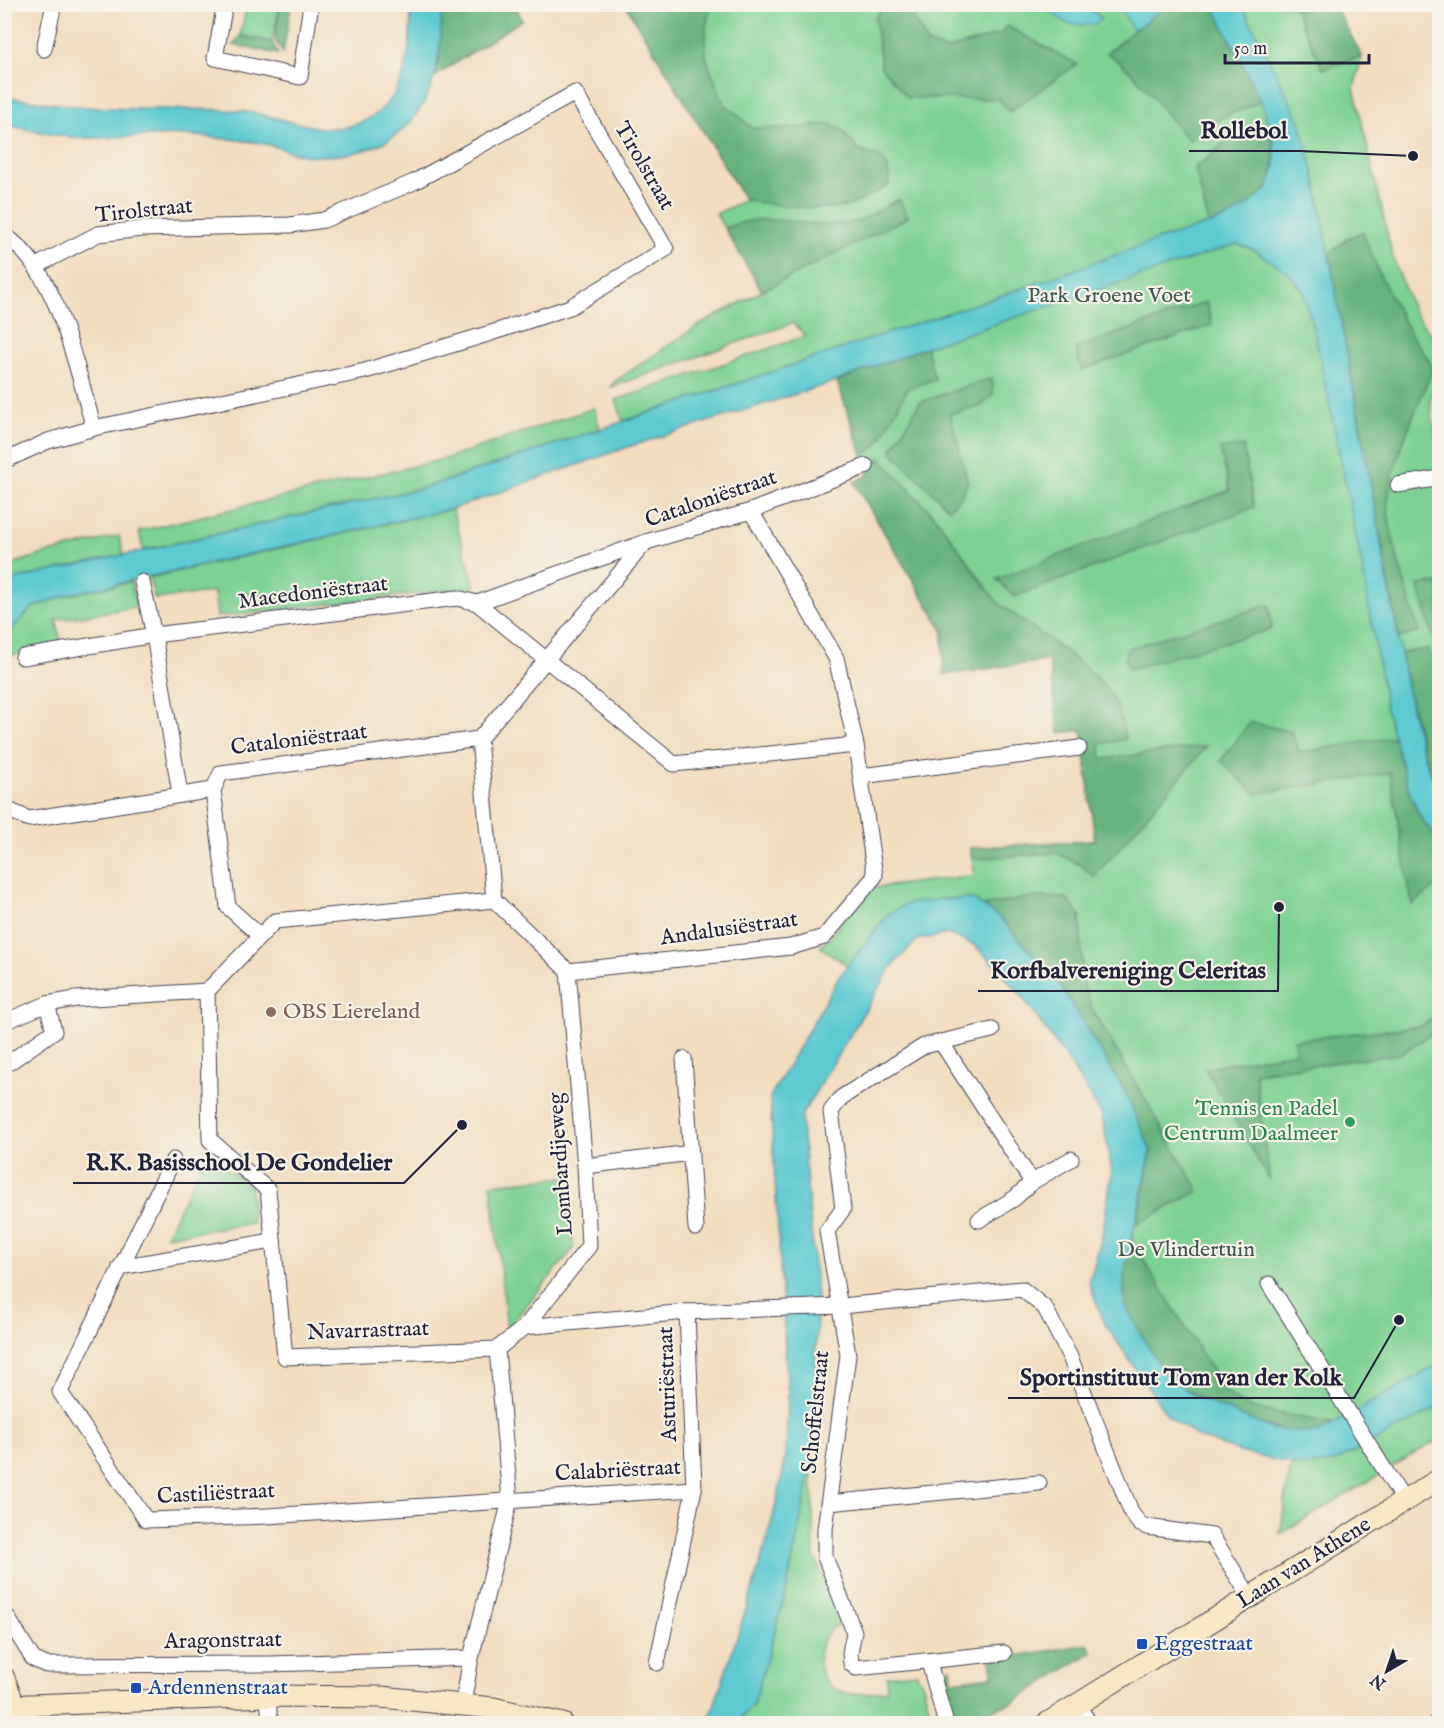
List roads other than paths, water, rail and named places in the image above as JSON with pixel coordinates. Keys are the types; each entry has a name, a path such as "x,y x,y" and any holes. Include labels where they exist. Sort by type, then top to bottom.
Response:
{"street":[{"path":"44,49 54,4"},
{"path":"225,4 215,58 300,77 311,4"},
{"name":"Tirolstraat","path":"36,266 98,234 142,229 290,225 324,220 414,182 575,93 666,249 570,307 491,333 365,371 99,427"},
{"path":"4,235 21,246 36,266 63,322 99,427 48,441 4,462"},
{"name":"Cataloniëstraat","path":"213,790 221,773 479,739 646,542 751,511 866,466"},
{"path":"1398,485 1440,478"},
{"name":"Andalusiëstraat","path":"568,971 791,947 824,937 875,876 856,745 836,658 751,511"},
{"name":"Macedoniëstraat","path":"22,657 154,635 457,598 477,603 646,542"},
{"path":"142,582 154,635 180,794"},
{"path":"477,603 674,764 856,745"},
{"path":"479,739 494,900 568,971"},
{"path":"861,776 1079,748"},
{"path":"4,808 29,819 213,790 228,907 259,935"},
{"path":"4,1022 48,1004 76,999 207,991 275,921 494,900"},
{"name":"Lombardijeweg","path":"497,1349 525,1327 589,1246 585,1166 568,971"},
{"path":"120,1267 272,1241 268,1190 210,1140 207,991"},
{"path":"4,1066 54,1031 48,1004"},
{"name":"Schoffelstraat","path":"992,1030 924,1046 842,1096 831,1110 843,1209 827,1231 848,1355 825,1529 825,1557 854,1632 850,1653 851,1664 862,1669 1004,1653"},
{"path":"941,1042 1032,1182"},
{"path":"684,1059 696,1228"},
{"path":"585,1166 691,1153"},
{"path":"979,1220 1015,1198 1032,1182 1071,1159"},
{"name":"Castiliëstraat","path":"172,1160 60,1392 147,1520 267,1516 510,1500"},
{"name":"Navarrastraat","path":"272,1241 285,1357 497,1349"},
{"path":"1269,1284 1404,1501"},
{"path":"841,1306 1022,1289 1045,1308 1070,1357 1132,1514 1140,1524 1147,1527 1212,1536 1250,1597"},
{"name":"Asturiëstraat","path":"525,1327 687,1312 841,1306"},
{"name":"Asturiëstraat","path":"687,1312 694,1489"},
{"path":"464,1704 471,1658 510,1500 497,1349"},
{"name":"Laan van Athene","path":"1046,1724 1440,1479"},
{"path":"828,1503 1039,1484"},
{"name":"Calabriëstraat","path":"510,1500 694,1489 657,1663"},
{"name":"Aragonstraat","path":"4,1612 33,1659 46,1665 269,1664 471,1658"},
{"path":"929,1662 946,1724"},
{"path":"4,1678 11,1712 268,1696 381,1697 464,1704 563,1724"},
{"path":"268,1696 270,1724"},
{"path":"1077,1704 1090,1724"},
{"path":"1435,1724 1440,1720"}],"water":[{"path":"1073,4 1088,8 1101,18 1094,25 1068,24 1040,5"},
{"path":"410,5 441,5 441,38 437,67 428,94 416,116 398,134 375,146 346,154 312,156 265,144 235,140 195,136 76,138 5,125 5,97 105,108 240,111 314,127 343,128 357,124 373,116 386,104 403,75 410,40"},
{"path":"1131,5 1164,5 1145,23 1133,30 1122,11"},
{"path":"1213,5 1242,5 1300,122 1316,182 1411,709 1424,757 1439,793 1439,842 1420,816 1409,791 1386,709 1362,565 1316,339 1303,291 1289,273 1254,250 1237,244 926,347 837,381 631,446 452,509 67,595 32,608 5,636 5,591 16,579 427,487 1225,219 1249,205 1268,188 1275,167 1274,143 1261,101"},
{"path":"941,899 972,899 1000,918 1058,982 1126,1093 1151,1151 1124,1275 1124,1303 1164,1372 1194,1396 1272,1429 1318,1433 1439,1364 1439,1407 1332,1463 1301,1466 1240,1452 1198,1437 1168,1416 1105,1324 1089,1283 1102,1237 1112,1172 1102,1115 1069,1062 1018,991 976,946 948,934 917,940 892,966 801,1116 817,1300 815,1412 811,1468 786,1592 753,1706 742,1716 739,1723 708,1724 766,1543 781,1482 786,1450 788,1395 770,1097 839,977 888,914 906,904"}],"place":[{"name":"Rollebol","path":"1413,156"},
{"name":"Korfbalvereniging Celeritas","path":"1279,907"},
{"name":"OBS Liereland","path":"271,1012"},
{"name":"Tennis en Padel Centrum Daalmeer","path":"1350,1122"},
{"name":"R.K. Basisschool De Gondelier","path":"462,1125"},
{"name":"Sportinstituut Tom van der Kolk","path":"1399,1320"},
{"name":"Eggestraat","path":"1142,1644"},
{"name":"Ardennenstraat","path":"136,1688"}],"park label":[{"name":"Park Groene Voet","path":"1109,296"},
{"name":"De Vlindertuin","path":"1186,1250"}]}
